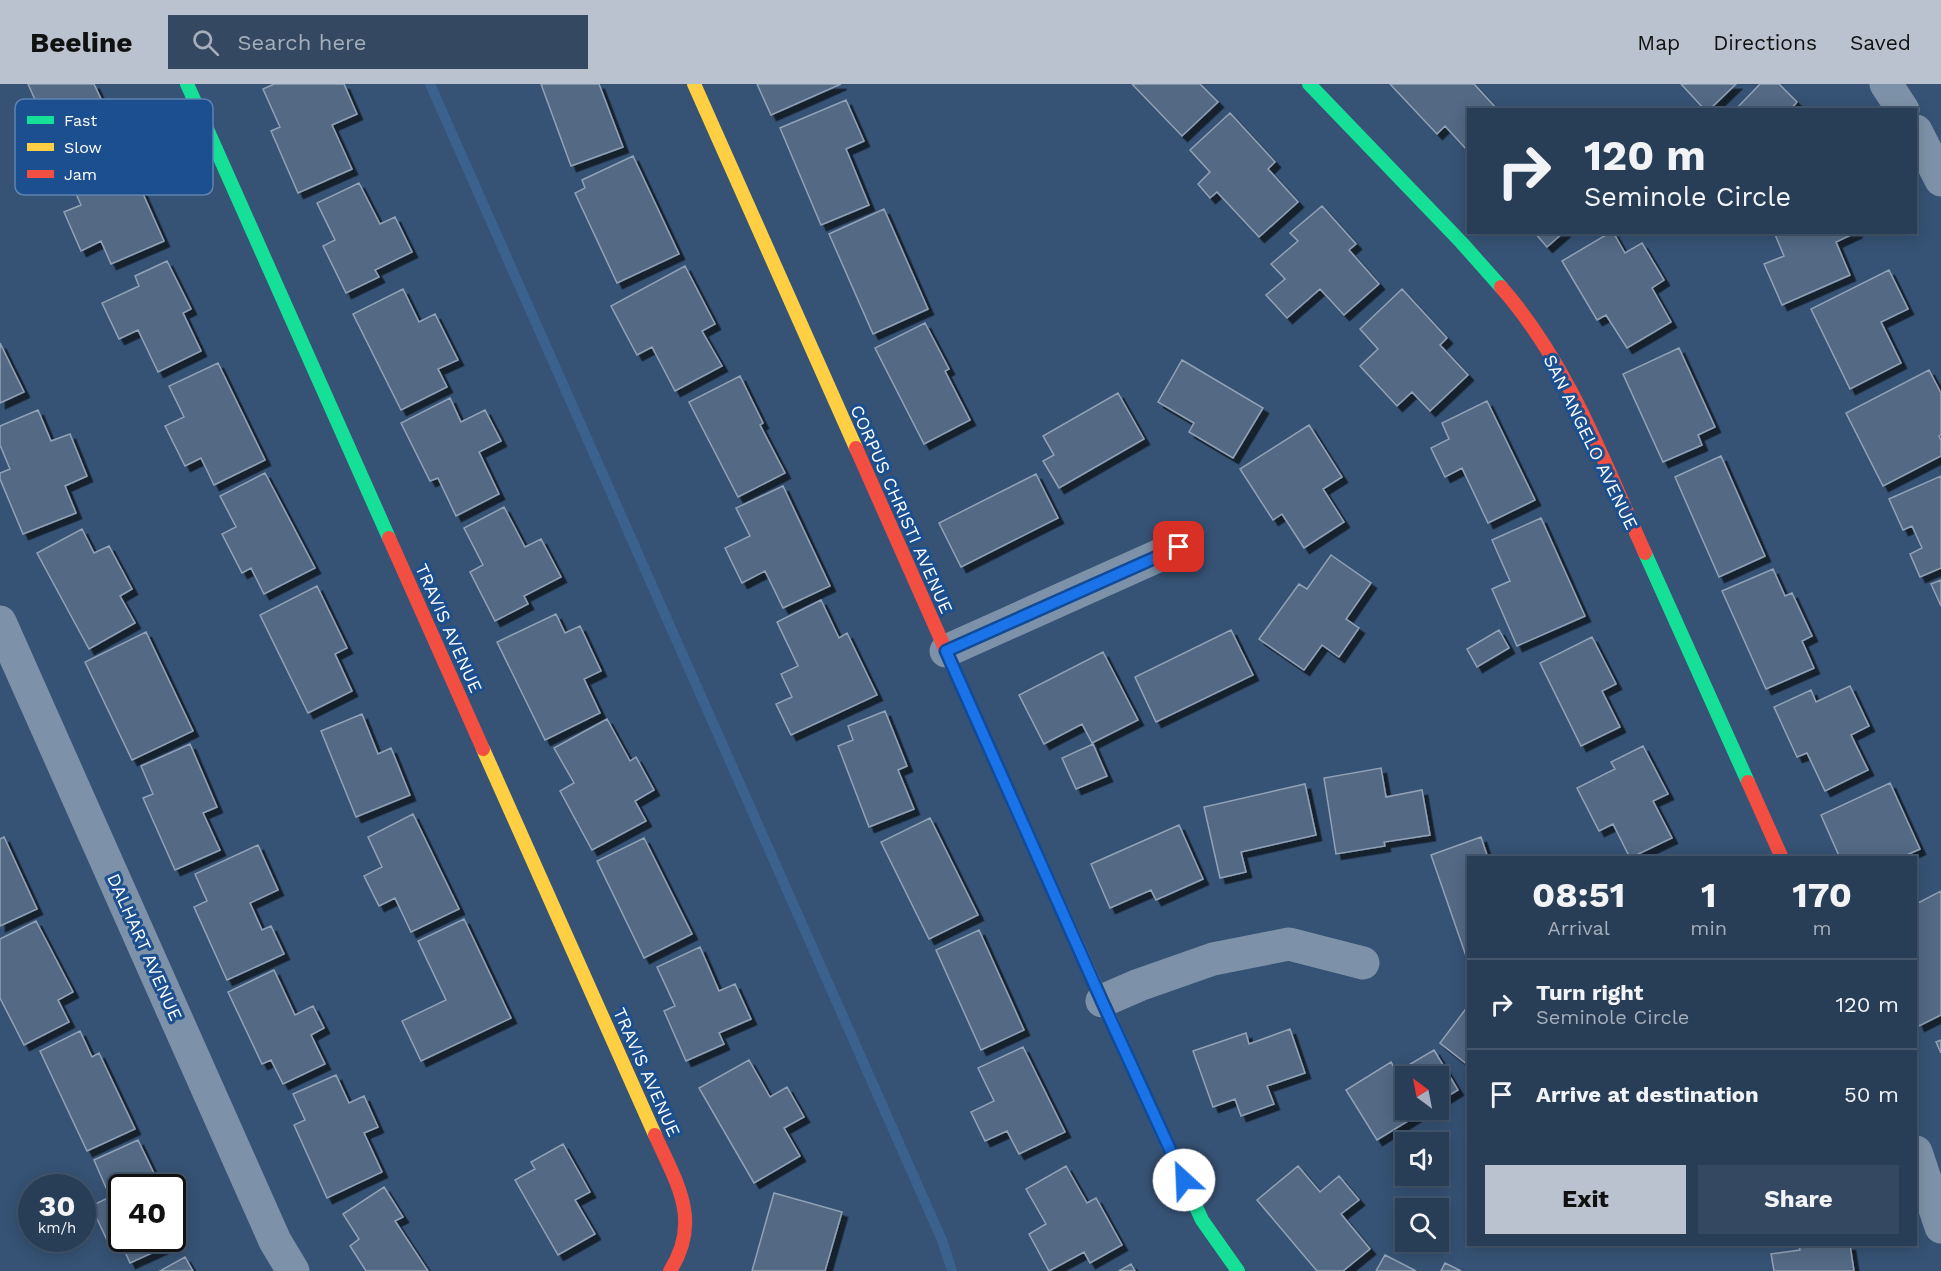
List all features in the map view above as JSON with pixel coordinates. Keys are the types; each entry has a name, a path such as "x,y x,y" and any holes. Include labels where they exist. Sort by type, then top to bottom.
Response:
{"street":[{"name":"TRAVIS AVENUE","path":"187,84 194,99"},
{"name":"CORPUS CHRISTI AVENUE","path":"693,84 1202,1220 1238,1271"},
{"name":"SAN ANGELO AVENUE","path":"1309,84 1461,242 1513,301 1557,366 1592,436 1781,856"},
{"path":"1886,84 1902,108"},
{"path":"1917,133 1941,180"},
{"name":"TRAVIS AVENUE","path":"213,142 678,1187 687,1214 685,1242 670,1271"},
{"path":"946,651 1179,547"},
{"name":"DALHART AVENUE","path":"0,622 275,1241 292,1271"},
{"path":"1102,1001 1139,985 1213,959 1289,944 1363,963"},
{"path":"1917,1155 1941,1227"}],"building":[{"path":"28,84 94,84 101,99 35,99"},
{"path":"274,84 344,84 357,114 332,125 352,169 298,193 271,131 280,127 263,89"},
{"path":"541,84 599,84 623,147 571,166"},
{"path":"757,84 841,84 771,115"},
{"path":"1132,84 1200,84 1218,102 1182,136"},
{"path":"1390,84 1474,84 1496,108 1467,108 1467,150 1445,126 1437,134"},
{"path":"1681,84 1736,84 1711,108 1703,108"},
{"path":"1760,84 1779,84 1797,102 1792,108 1737,108"},
{"path":"846,100 864,141 846,149 869,205 821,225 780,128"},
{"path":"1230,113 1275,162 1268,169 1298,202 1259,237 1217,192 1210,198 1198,184 1210,172 1190,150"},
{"path":"633,156 679,254 617,283 575,193 585,188 582,180"},
{"path":"359,183 380,224 395,217 412,252 375,270 379,277 346,293 323,246 335,240 317,203"},
{"path":"76,195 144,195 164,241 111,264 101,241 81,251 64,212 81,205"},
{"path":"1322,206 1356,244 1349,250 1379,284 1344,315 1320,289 1287,318 1266,295 1285,279 1271,264 1298,241 1290,233"},
{"path":"884,209 928,309 873,334 829,234"},
{"path":"1536,234 1562,234 1547,247"},
{"path":"1608,234 1614,234 1625,253 1642,243 1664,280 1652,288 1671,322 1627,348 1606,315 1597,320 1562,261"},
{"path":"1775,234 1853,234 1836,242 1850,275 1782,305 1764,264 1784,256"},
{"path":"167,261 191,309 183,313 201,351 158,372 138,330 119,339 102,303 139,286 135,276"},
{"path":"685,266 715,324 702,331 722,366 675,391 652,347 637,355 611,306"},
{"path":"1889,270 1908,309 1881,322 1901,363 1850,389 1811,309"},
{"path":"403,289 419,322 435,314 458,360 438,369 447,387 401,410 353,314"},
{"path":"1402,289 1447,338 1440,345 1468,375 1430,411 1412,392 1397,406 1360,366 1378,349 1360,329"},
{"path":"925,323 949,369 945,371 970,420 924,444 875,348"},
{"path":"0,343 24,392 0,403"},
{"path":"1679,348 1715,427 1698,435 1702,445 1663,462 1623,374"},
{"path":"1182,360 1263,408 1233,458 1189,432 1194,423 1158,402"},
{"path":"218,363 265,460 214,485 201,458 185,466 165,426 184,417 169,386"},
{"path":"1929,370 1941,393 1941,435 1939,436 1941,456 1883,486 1846,413"},
{"path":"740,376 763,423 760,425 785,473 738,497 689,402"},
{"path":"1118,393 1144,439 1059,488 1043,461 1054,455 1043,436"},
{"path":"450,398 461,422 485,410 501,441 479,452 499,494 456,516 438,478 430,481 401,423"},
{"path":"1487,401 1535,500 1488,523 1462,468 1445,477 1431,448 1449,439 1442,423"},
{"path":"38,410 51,441 70,434 87,476 65,486 76,513 23,534 0,479 0,473 10,469 0,445 0,426"},
{"path":"1309,425 1342,477 1323,489 1344,522 1304,548 1282,514 1273,520 1240,469"},
{"path":"1721,456 1765,556 1719,577 1675,477"},
{"path":"265,473 315,568 264,594 251,568 242,573 222,534 236,527 220,496"},
{"path":"1036,474 1058,518 961,567 939,523"},
{"path":"1941,476 1941,568 1920,577 1910,554 1922,548 1912,526 1903,530 1889,499"},
{"path":"783,486 830,586 783,608 765,571 742,583 725,548 750,536 736,508"},
{"path":"504,507 525,547 541,539 561,577 524,596 528,604 495,621 470,572 483,565 464,528"},
{"path":"1541,518 1585,616 1517,646 1492,589 1510,581 1492,540"},
{"path":"82,529 94,553 109,546 132,589 120,596 135,623 89,649 37,553"},
{"path":"1331,555 1371,583 1346,619 1359,628 1339,657 1322,645 1304,670 1259,639 1299,584 1307,589"},
{"path":"1773,569 1785,596 1792,593 1812,636 1802,641 1814,668 1766,689 1722,591"},
{"path":"1941,580 1941,606 1931,584"},
{"path":"317,586 347,648 335,654 352,691 308,713 260,615"},
{"path":"821,600 839,638 847,633 877,695 791,735 776,704 792,697 781,674 798,666 777,622"},
{"path":"556,614 565,633 580,626 601,671 584,679 600,713 545,740 497,642"},
{"path":"1231,630 1253,675 1156,722 1135,677"},
{"path":"1499,630 1509,648 1477,667 1467,649"},
{"path":"146,632 193,731 132,760 85,662"},
{"path":"1592,637 1616,684 1602,691 1620,727 1581,746 1540,663"},
{"path":"1103,652 1138,720 1092,743 1082,724 1044,744 1019,695"},
{"path":"1850,686 1869,726 1851,735 1868,770 1825,791 1807,753 1797,757 1774,707 1811,690 1816,702"},
{"path":"885,711 907,766 898,770 914,809 869,827 838,746 853,740 848,726"},
{"path":"362,714 378,754 391,748 410,795 356,817 321,731"},
{"path":"607,719 630,761 636,757 654,790 635,801 646,821 592,850 560,791 574,783 554,748"},
{"path":"190,744 217,807 203,813 220,850 175,870 143,798 153,794 141,766"},
{"path":"1093,744 1107,776 1076,789 1062,758"},
{"path":"1643,746 1668,794 1653,801 1672,838 1634,856 1629,856 1613,824 1599,831 1577,788 1615,769 1611,762"},
{"path":"1381,768 1386,797 1422,790 1430,835 1384,842 1385,846 1336,854 1324,778"},
{"path":"1890,783 1920,849 1904,856 1839,856 1821,815"},
{"path":"1305,784 1316,835 1241,852 1246,872 1220,878 1204,807"},
{"path":"413,814 459,909 411,932 395,898 379,906 364,876 382,867 368,837"},
{"path":"930,818 978,915 929,939 881,842"},
{"path":"1179,825 1203,879 1156,900 1151,890 1110,908 1091,864"},
{"path":"4,837 37,909 0,926 0,839"},
{"path":"1481,837 1487,856 1467,856 1466,956 1431,855"},
{"path":"644,838 692,934 644,958 597,861"},
{"path":"258,845 278,890 250,903 262,930 271,926 284,954 227,980 194,907 207,901 195,874"},
{"path":"1941,891 1941,1015 1919,1026 1917,1021 1917,903"},
{"path":"464,919 511,1018 421,1061 402,1021 446,1000 418,941"},
{"path":"36,921 73,992 58,1000 69,1022 24,1045 0,998 0,939"},
{"path":"979,930 1024,1030 981,1050 936,950"},
{"path":"700,947 719,991 735,984 751,1019 719,1033 724,1044 686,1061 664,1011 675,1006 657,967"},
{"path":"274,970 295,1015 313,1006 324,1028 311,1035 325,1064 283,1084 271,1060 262,1064 228,992"},
{"path":"1467,1007 1467,1064 1440,1043"},
{"path":"1290,1029 1305,1073 1267,1086 1274,1104 1241,1116 1235,1099 1213,1107 1193,1051 1246,1033 1249,1044"},
{"path":"80,1031 92,1057 99,1053 135,1129 87,1151 40,1051"},
{"path":"1941,1040 1941,1053 1936,1042"},
{"path":"1023,1047 1065,1132 1019,1154 1007,1131 985,1141 971,1112 994,1101 978,1068"},
{"path":"1434,1050 1444,1066 1407,1066"},
{"path":"749,1060 770,1097 787,1087 804,1117 784,1128 800,1156 754,1183 699,1088"},
{"path":"1391,1062 1395,1069 1395,1120 1410,1120 1377,1140 1346,1090"},
{"path":"336,1075 349,1103 364,1096 378,1127 364,1133 382,1172 327,1198 294,1125 305,1120 293,1094"},
{"path":"1449,1075 1458,1090 1449,1095"},
{"path":"138,1140 154,1174 108,1174 108,1192 94,1160"},
{"path":"563,1144 590,1192 575,1200 595,1234 558,1255 515,1180 535,1169 531,1162"},
{"path":"1066,1166 1087,1203 1096,1198 1122,1245 1090,1263 1084,1252 1049,1271 1029,1234 1046,1224 1026,1189"},
{"path":"1298,1166 1320,1192 1339,1176 1359,1200 1341,1214 1370,1249 1343,1271 1317,1271 1257,1200"},
{"path":"384,1187 403,1217 395,1221 428,1271 366,1271 350,1246 359,1239 343,1214"},
{"path":"774,1193 842,1212 825,1271 752,1271"},
{"path":"108,1198 107,1240 96,1217 96,1204"},
{"path":"1799,1246 1850,1246 1854,1271 1774,1271 1771,1254 1800,1250"},
{"path":"125,1252 154,1252 130,1263"},
{"path":"1385,1255 1416,1271 1376,1271"},
{"path":"185,1257 193,1271 160,1271"},
{"path":"1445,1263 1461,1271 1441,1271"},
{"path":"1131,1264 1135,1271 1119,1271"}],"waterway":[{"path":"430,84 942,1240 952,1271"}],"traffic: fast":[{"path":"187,84 194,99"},
{"path":"1309,84 1461,242 1501,287"},
{"path":"213,142 389,538"},
{"path":"1645,553 1748,782"},
{"path":"1129,1060 1202,1220 1238,1271"}],"traffic: slow":[{"path":"694,84 856,448"},
{"path":"483,749 655,1135"},
{"path":"1010,795 1129,1060"}],"traffic: jam":[{"path":"1501,287 1546,348 1583,414 1645,553"},
{"path":"856,448 1010,795"},
{"path":"389,538 483,749"},
{"path":"1748,782 1781,856"},
{"path":"655,1135 678,1186 685,1218 684,1235 679,1253 670,1271"}],"route":[{"path":"1179,547 946,651 1184,1180"}]}
